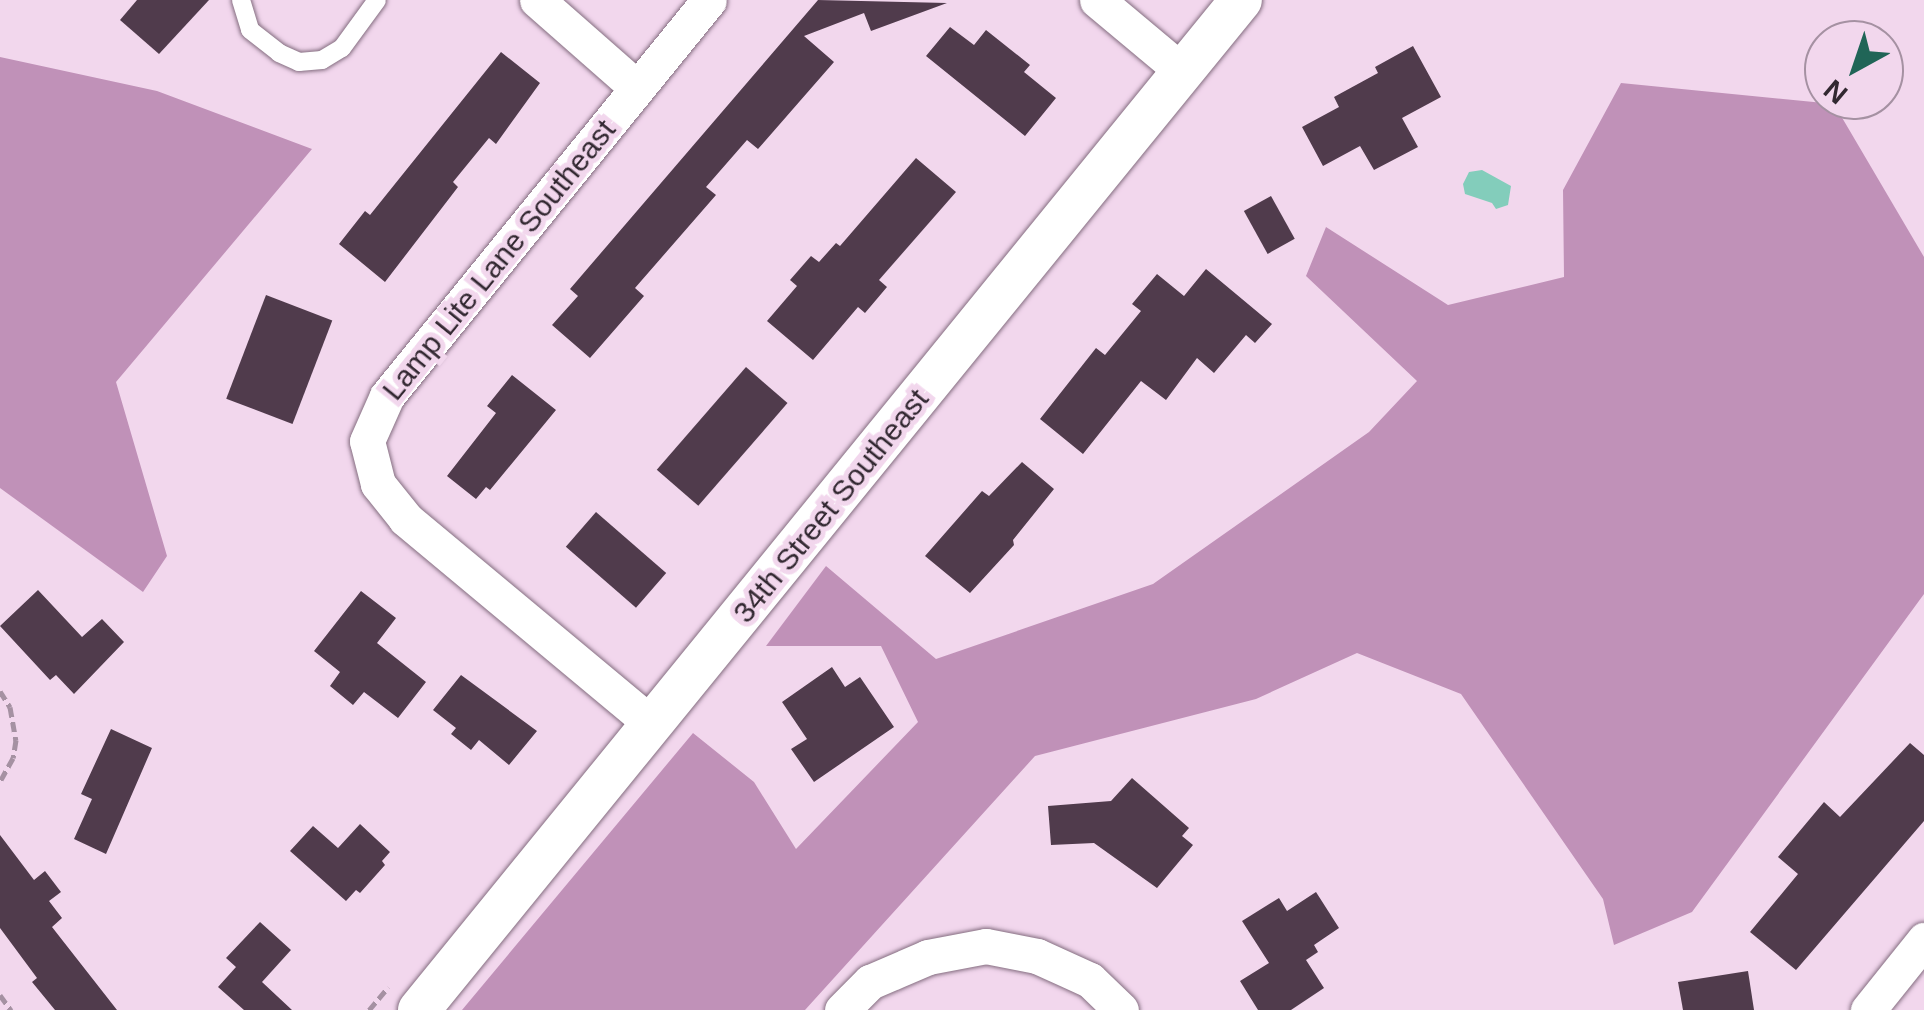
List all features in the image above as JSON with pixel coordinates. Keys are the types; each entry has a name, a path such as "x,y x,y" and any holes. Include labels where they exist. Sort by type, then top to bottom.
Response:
{"street":[{"path":"537,0 637,88"},
{"name":"Lamp Lite Lane Southeast","path":"652,724 406,519 378,484 368,441 387,396 710,0"},
{"path":"1097,0 1184,72"},
{"name":"34th Street Southeast","path":"419,1010 1241,0"},
{"path":"1868,1010 1924,940"},
{"path":"842,1010 870,982 928,957 986,946 1038,956 1090,980 1121,1010"}],"lane":[{"path":"241,0 250,30 279,54 300,62 322,60 342,48 377,0"}],"path":[{"path":"0,691 10,708 16,740 13,758 0,781"},
{"path":"0,996 12,1010"}],"shaded area":[{"path":"0,57 157,91 312,149 116,382 167,556 143,592 0,488"},
{"path":"1621,83 1804,101 1804,120 1843,120 1924,257 1924,594 1692,912 1614,945 1603,899 1461,694 1357,653 1256,699 1035,756 805,1010 462,1010 693,733 754,782 796,849 918,722 881,646 766,646 826,566 936,659 1153,584 1369,432 1417,381 1306,276 1326,227 1448,305 1564,277 1563,190"},
{"path":"1482,170 1511,186 1508,205 1496,209 1492,203 1465,194 1463,184 1469,172"}],"building":[{"path":"137,0 209,0 159,54 120,20"},
{"path":"818,0 947,3 871,31 864,13 804,36 834,62 758,149 747,140 706,187 716,195 635,288 644,296 590,358 552,325 578,296 570,289"},
{"path":"950,27 974,45 986,30 1030,65 1024,72 1056,98 1025,136 926,56"},
{"path":"1413,46 1441,97 1402,118 1418,147 1374,170 1360,146 1323,166 1302,127 1339,107 1334,97 1378,73 1375,67"},
{"path":"501,52 540,83 496,144 489,138 453,182 458,187 385,282 339,244 365,211 370,215"},
{"path":"916,158 956,192 879,280 887,287 865,313 858,307 813,360 767,321 797,286 790,280 811,256 819,262 836,243 840,246"},
{"path":"1271,196 1295,239 1268,254 1244,211"},
{"path":"1206,269 1272,324 1255,343 1246,335 1214,373 1197,358 1166,400 1141,381 1083,454 1040,419 1096,348 1105,355 1141,311 1132,304 1157,274 1184,296"},
{"path":"266,295 332,320 293,424 226,399"},
{"path":"746,367 788,403 698,506 657,470"},
{"path":"512,375 556,410 490,490 486,487 476,499 447,476 496,413 487,406"},
{"path":"1022,462 1054,489 1013,540 1014,545 970,593 925,556 982,491 989,496"},
{"path":"596,512 666,573 636,608 566,547"},
{"path":"38,590 82,637 102,619 124,642 74,694 56,675 50,680 0,626"},
{"path":"361,591 396,618 377,643 426,682 398,718 364,692 353,705 330,686 340,672 314,651"},
{"path":"832,667 845,687 860,677 894,727 814,782 791,749 807,739 782,702"},
{"path":"461,675 537,731 509,765 479,740 471,750 451,734 456,728 433,710"},
{"path":"111,729 152,748 106,854 74,839 92,799 81,794"},
{"path":"1910,743 1924,755 1924,821 1796,970 1750,932 1798,874 1778,857 1824,802 1840,817"},
{"path":"1132,778 1189,828 1182,836 1193,845 1157,888 1094,843 1051,845 1048,806 1111,801"},
{"path":"360,824 390,852 382,861 385,865 360,893 356,890 346,901 290,851 313,826 338,848"},
{"path":"0,835 34,880 45,871 61,892 49,901 62,918 52,927 117,1010 55,1010 32,982 37,978 0,928"},
{"path":"1316,892 1339,928 1314,945 1318,952 1306,960 1324,988 1291,1010 1258,1010 1240,981 1269,963 1242,921 1279,898 1287,911"},
{"path":"260,922 291,950 262,982 292,1010 244,1010 218,987 236,967 226,958"},
{"path":"1748,971 1754,1010 1683,1010 1678,982"}]}
